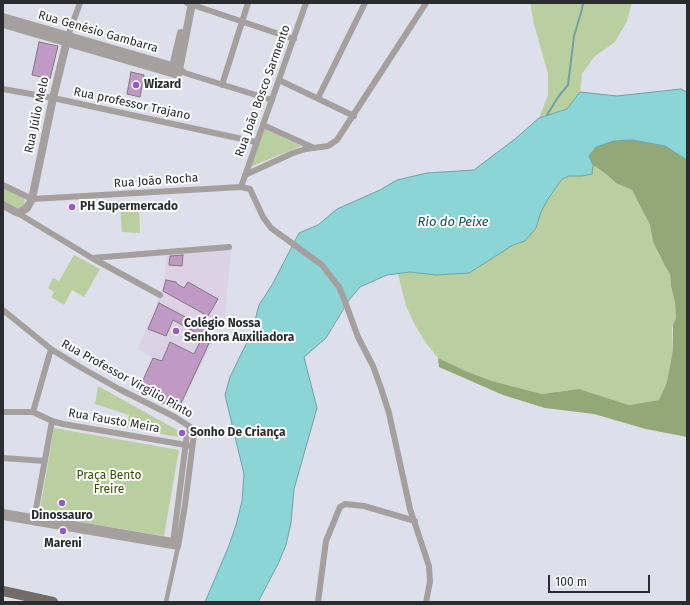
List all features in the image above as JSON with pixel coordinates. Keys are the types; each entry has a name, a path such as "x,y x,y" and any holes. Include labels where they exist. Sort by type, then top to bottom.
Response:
{"main road":[{"path":"3,591 53,602"}],"street":[{"path":"68,40 80,3"},
{"path":"177,71 189,3 294,39"},
{"path":"222,85 248,3"},
{"name":"Rua João Bosco Sarmento","path":"241,187 306,3"},
{"path":"318,98 365,3"},
{"path":"245,175 293,153 328,146 337,140 426,3"},
{"name":"Rua Genésio Gambarra","path":"3,17 68,40"},
{"name":"Rua Genésio Gambarra","path":"3,24 68,40 272,100"},
{"name":"Rua Júlio Melo","path":"32,200 53,98 68,40"},
{"path":"279,80 354,116"},
{"name":"Rua professor Trajano","path":"3,89 53,98 256,142"},
{"path":"263,125 314,148"},
{"path":"3,185 32,200 27,208 16,212"},
{"path":"241,187 250,189 263,217 271,228 322,265 339,287 358,337 373,366 389,414 408,498 428,561 430,573 426,602"},
{"name":"Rua João Rocha","path":"32,200 241,187"},
{"path":"3,204 92,258 160,295"},
{"path":"92,258 228,246"},
{"name":"Rua Professor Virgílio Pinto","path":"3,310 51,349 119,389 175,417 192,431 189,445"},
{"path":"3,412 33,412 51,349"},
{"name":"Rua Fausto Meira","path":"33,412 52,421 78,427 189,445"},
{"path":"34,520 52,421"},
{"path":"166,602 176,544 189,445"},
{"path":"3,458 44,461"},
{"path":"318,602 326,541 340,507 345,504 364,506 415,521"},
{"path":"3,512 34,520"},
{"path":"3,517 34,520 176,544"}],"shaded area":[{"name":"Colégio Nossa Senhora Auxiliadora","path":"231,250 224,327 215,321 205,336 213,341 178,410 138,391 153,358 138,349 162,291 167,253"}],"green space":[{"path":"530,3 632,3 627,21 615,42 594,57 582,74 580,92 567,109 539,118 548,95 548,74 534,24"},
{"path":"262,128 301,146 248,168"},
{"path":"632,140 665,146 687,160 687,437 646,429 594,414 545,408 503,395 439,367 438,358 492,381 542,394 579,389 629,405 659,400 667,382 673,349 673,325 676,318 670,274 653,242 650,225 632,190 616,183 593,165 589,156 596,147 614,141"},
{"path":"593,165 616,183 632,190 650,225 653,242 670,274 676,318 672,328 673,349 667,382 659,400 629,405 579,389 542,394 492,381 438,358 426,343 415,325 406,306 398,274 410,272 436,275 469,273 513,245 525,241 536,228 541,212 562,179 569,176 592,174"},
{"path":"3,188 24,198 25,205 19,209 3,201"},
{"path":"139,203 140,233 122,232 120,204"},
{"path":"74,255 100,269 84,297 72,290 64,305 51,297 54,292 48,288 53,278 59,281"},
{"path":"98,386 179,431 178,437 126,428 129,415 95,404"},
{"name":"Praça Bento Freire","path":"54,428 179,450 164,536 39,515"}],"water":[{"name":"Rio do Peixe","path":"681,89 687,92 687,160 665,146 632,140 614,141 596,147 589,156 593,165 592,174 569,176 562,179 541,212 536,228 525,241 513,245 469,273 436,275 410,272 387,275 360,287 349,300 326,338 304,357 317,408 294,489 291,523 286,545 278,564 258,602 205,602 228,548 242,501 244,474 225,395 230,377 252,332 259,305 272,285 299,233 318,225 337,209 380,190 397,180 427,173 474,170 515,139 539,118 567,109 580,92 617,96"}],"building":[{"path":"39,42 58,46 50,79 32,75"},
{"name":"Wizard","path":"131,72 144,75 140,97 127,94"},
{"path":"183,255 182,266 169,265 170,256"},
{"path":"166,280 176,282 184,288 188,282 218,299 208,316 163,291"},
{"path":"159,303 206,328 202,336 173,320 166,336 148,329"},
{"path":"202,338 210,341 178,410 138,391 153,358 162,361 170,342 194,354"}],"waterway":[{"path":"547,115 558,97 568,85 574,36 583,3"}],"place":[{"name":"Wizard","path":"136,85"},
{"name":"PH Supermercado","path":"72,207"},
{"name":"Colégio Nossa Senhora Auxiliadora","path":"176,331"},
{"name":"Sonho De Criança","path":"182,433"},
{"name":"Dinossauro","path":"62,503"},
{"name":"Mareni","path":"63,531"}]}
